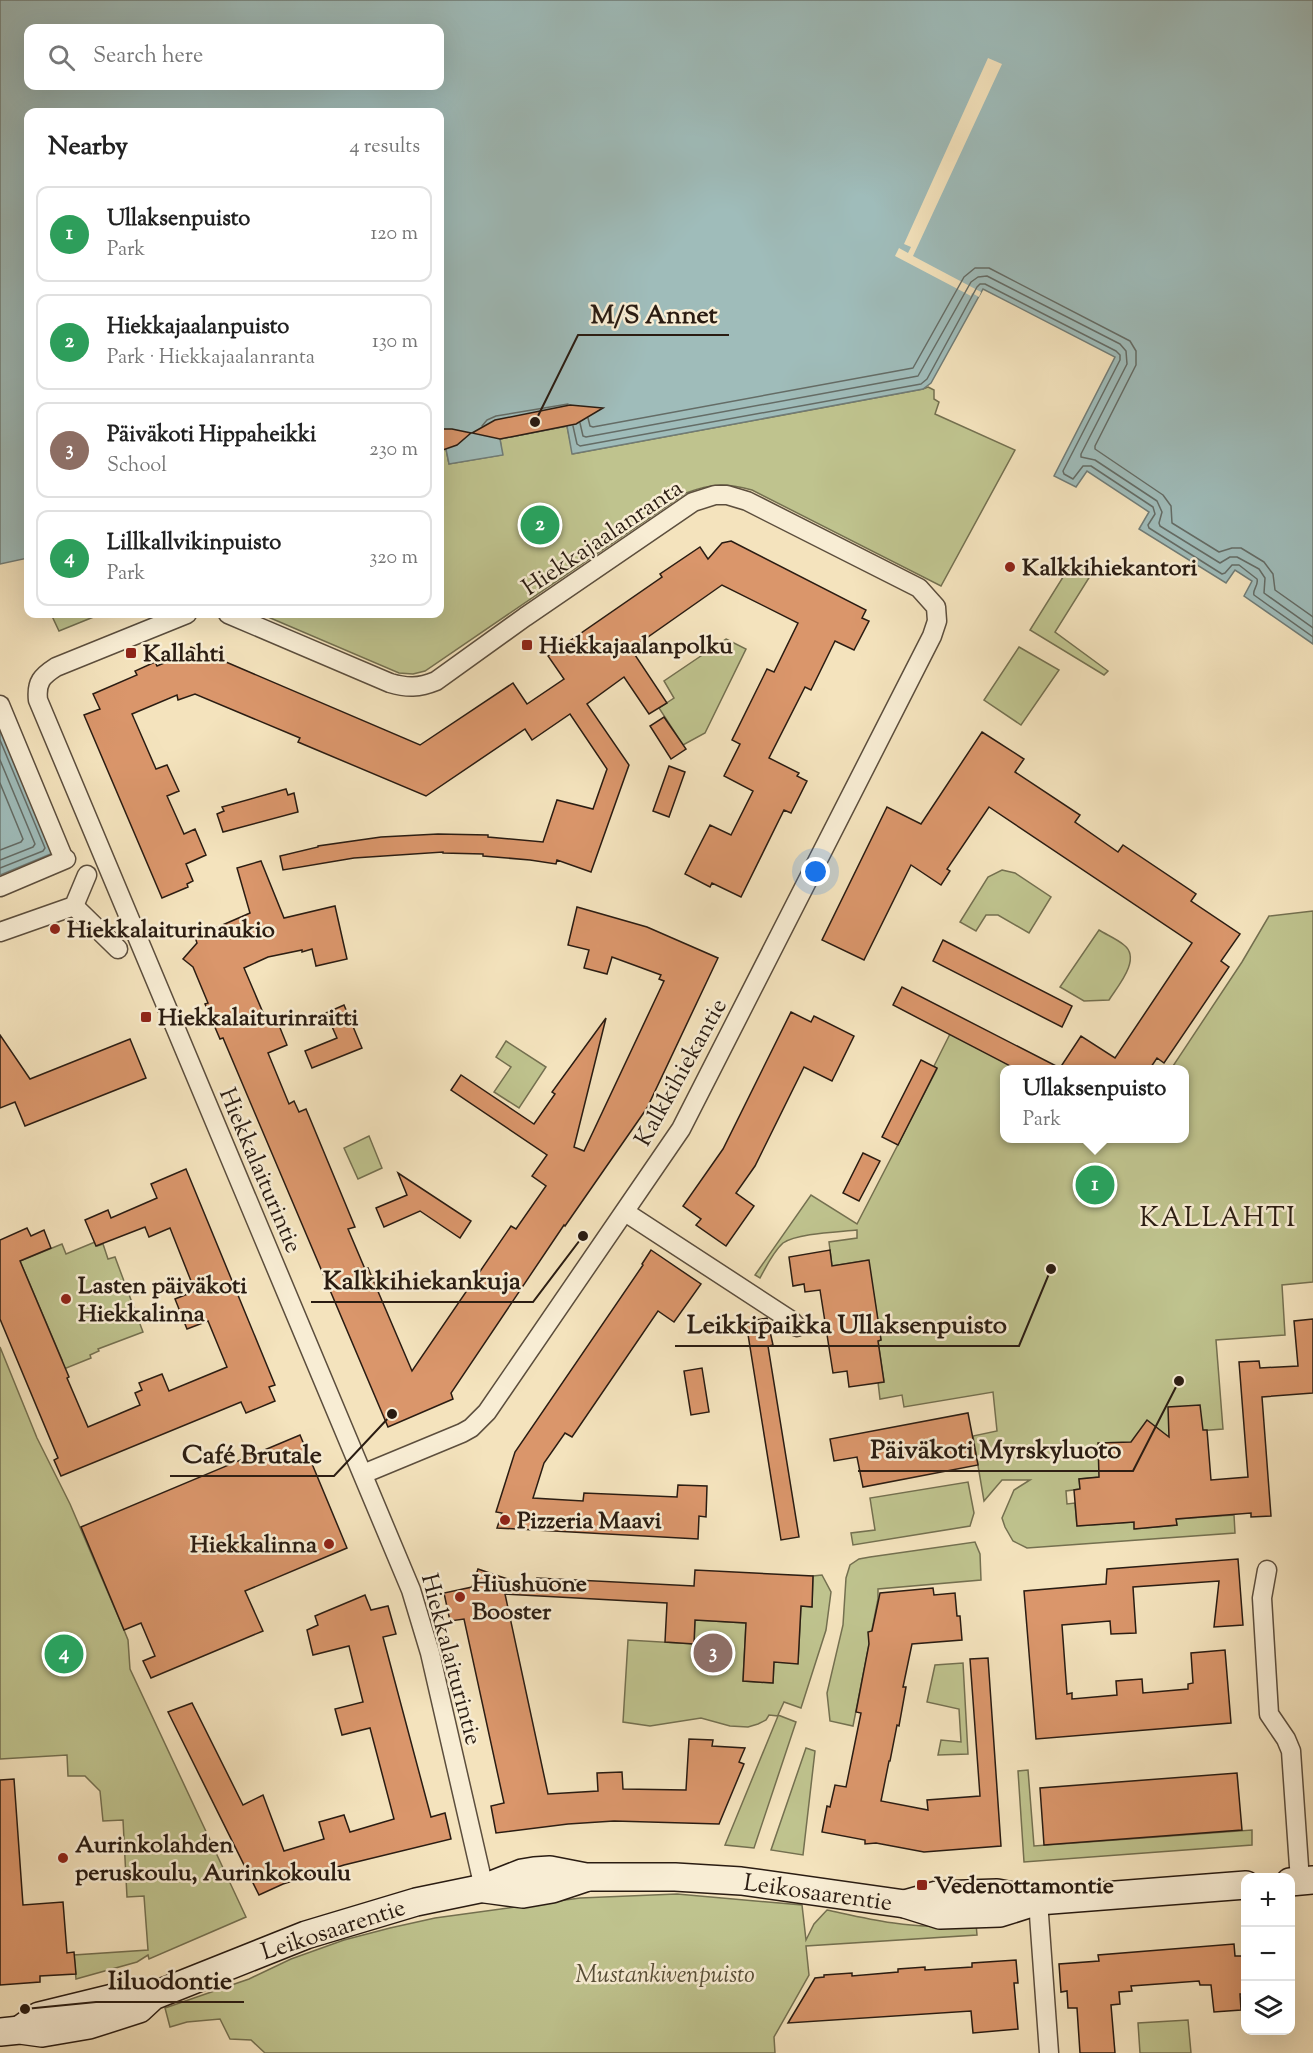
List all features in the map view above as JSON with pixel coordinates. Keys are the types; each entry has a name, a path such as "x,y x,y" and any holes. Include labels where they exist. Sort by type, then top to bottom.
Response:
{"street":[{"name":"Hiekkajaalanranta","path":"237,618 390,683 413,688 425,686 436,681 693,502 716,495 727,495 765,509 919,588 936,607"},
{"name":"Kalkkihiekantie","path":"363,1474 462,1433 479,1421 681,1129 932,636 937,621 936,607"},
{"name":"Hiekkalaiturintie","path":"177,618 57,667 45,674 38,684 37,691 41,707 400,1561 421,1618 484,1888"},
{"path":"0,705 63,857 66,859 0,886"},
{"path":"0,932 74,906 87,875"},
{"path":"74,906 118,949"},
{"path":"625,1212 792,1321 797,1327"},
{"path":"1267,1570 1262,1598 1269,1714 1286,1739 1291,1751 1301,1881"},
{"name":"Leikosaarentie","path":"10,2031 42,2034 89,2025 139,2009 153,1996 287,1941 416,1902 484,1888 522,1873 534,1871 550,1870 586,1877 675,1877 741,1881 905,1904 940,1915 1000,1913 1038,1900 1241,1885"},
{"path":"1038,1900 1049,2053"}],"green space":[{"path":"928,387 934,390 934,399 939,402 935,414 1015,450 941,586 752,490 719,485 703,487 686,493 425,671 413,674 399,673 270,618 444,618 444,449 446,449 449,464 502,455 500,439 567,426 573,454"},
{"path":"1073,561 1092,573 1055,632 1108,671 1104,675 1030,630"},
{"path":"53,618 91,618 59,631"},
{"path":"726,639 746,649 705,733 683,745 659,708 674,698 664,681"},
{"path":"1019,647 1059,670 1021,725 984,700"},
{"path":"1002,870 1015,873 1051,897 1029,933 998,915 986,915 976,931 960,922 988,877"},
{"path":"1313,911 1313,1282 1282,1285 1285,1335 1216,1340 1223,1429 1185,1432 1171,1439 1164,1472 1079,1479 1080,1489 1066,1491 1067,1504 1075,1503 1077,1526 1134,1522 1135,1529 1177,1525 1176,1519 1234,1515 1235,1533 1027,1548 1013,1541 1002,1518 1014,1490 1030,1480 1002,1480 984,1501 973,1436 997,1431 993,1392 904,1407 902,1395 880,1399 878,1382 884,1381 878,1341 881,1340 868,1260 832,1266 829,1242 857,1238 857,1230 808,1235 789,1240 776,1251 760,1278 755,1275 811,1195 857,1224 937,1069 934,1066 950,1034 1010,1065 1000,1065 1000,1143 1189,1143 1189,1065 1174,1065 1242,962 1269,916"},
{"path":"1099,930 1124,945 1129,951 1129,965 1122,981 1109,1000 1084,1001 1060,987"},
{"path":"506,1041 546,1067 519,1108 494,1092 511,1067 496,1057"},
{"path":"369,1136 382,1168 358,1179 344,1148"},
{"name":"Lasten päiväkoti Hiekkalinna","path":"95,1242 97,1246 103,1244 108,1259 115,1257 143,1332 98,1349 99,1351 90,1355 91,1358 54,1373 62,1360 20,1261 62,1244 66,1254"},
{"path":"0,1347 37,1438 70,1504 124,1630 128,1640 130,1669 246,1917 149,1959 148,1955 137,1962 76,1979 74,1955 148,1950 144,1896 127,1897 123,1820 103,1821 100,1791 85,1776 68,1776 67,1755 0,1759"},
{"path":"968,1482 974,1513 970,1526 853,1545 851,1533 875,1530 870,1498"},
{"path":"975,1542 980,1554 981,1580 878,1589 853,1726 830,1721 827,1693 843,1625 846,1578 850,1565 859,1559"},
{"path":"822,1575 831,1592 826,1630 801,1708 784,1702 778,1715 796,1722 754,1848 725,1845 778,1716 769,1715 766,1720 748,1727 730,1726 701,1718 650,1726 623,1722 628,1640 694,1644 695,1620 746,1623 743,1681 773,1683 774,1662 798,1663 801,1606 812,1607 813,1576"},
{"path":"963,1663 968,1754 938,1755 941,1740 961,1742 959,1709 927,1702 935,1665"},
{"path":"806,1748 815,1751 803,1855 771,1850"},
{"path":"1028,1770 1034,1846 1252,1830 1252,1845 1024,1862 1018,1771"},
{"name":"Mustankivenpuisto","path":"677,1894 802,1905 806,1940 814,1924 827,1910 885,1922 914,1925 947,1926 976,1923 977,1935 806,1946 809,1975 774,2037 775,2053 265,2053 251,2040 230,2039 220,2019 187,2022 170,2027 165,2008 249,1979 291,1959 344,1940 390,1928 435,1918 580,1898"},
{"path":"1188,2020 1191,2053 1140,2053 1138,2023"}],"water":[{"path":"0,0 1313,0 1313,644 1244,596 1252,581 1235,570 1226,583 1139,529 1149,512 1087,471 1076,487 1054,476 1115,357 983,289 931,383 923,389 572,454 567,426 500,439 503,455 449,464 446,449 444,449 444,108 24,108 24,559 0,564"},
{"path":"0,725 53,853 0,875"}],"pier":[{"path":"988,58 1002,64 913,256 981,292 979,297 972,293 971,296 895,256 899,248 908,253 911,247 904,244"}],"building":[{"path":"570,405 603,408 576,424 500,439 472,433 495,420"},
{"path":"444,429 471,433 457,445 444,450"},
{"path":"731,541 866,610 862,618 869,621 854,650 835,641 811,690 805,687 769,758 799,773 797,776 807,781 791,813 784,810 741,897 712,883 710,887 685,874 710,825 731,835 753,791 724,776 740,744 732,740 767,669 774,672 798,623 722,585 631,649 667,703 649,714 624,677 587,704 629,765 591,872 557,860 556,864 483,856 483,854 443,852 354,858 283,870 280,856 318,846 381,837 438,834 488,835 488,837 543,842 557,800 593,809 607,769 570,714 532,740 525,729 426,796 298,742 300,738 195,694 178,700 177,695 132,714 156,769 167,765 179,791 167,796 184,834 195,829 206,855 186,864 193,881 187,884 188,887 162,898 84,715 100,709 93,694 137,675 135,671 155,662 157,666 188,653 191,647 420,745 513,683 527,704 564,679 548,656 662,577 660,574 700,547 708,559 722,543"},
{"path":"664,717 686,749 671,759 650,726"},
{"path":"982,732 1024,759 1015,772 1080,815 1075,822 1118,852 1123,845 1196,894 1191,901 1240,934 1221,961 1229,967 1164,1063 1157,1058 1152,1065 1062,1065 1081,1036 1115,1058 1192,943 989,807 947,869 950,871 941,885 911,865 864,960 822,940 887,807 921,824"},
{"path":"669,766 685,772 669,817 653,811"},
{"path":"286,789 288,795 294,793 298,812 223,832 217,814 224,811 222,807"},
{"path":"261,861 284,918 335,906 347,959 316,966 312,949 268,957 244,968 267,1022 276,1018 287,1045 268,1053 289,1104 294,1101 299,1112 306,1109 355,1227 348,1229 365,1269 368,1268 412,1371 511,1226 516,1229 546,1186 532,1176 547,1155 451,1090 461,1075 534,1124 555,1094 552,1092 606,1018 574,1147 584,1151 664,981 659,979 661,975 612,957 607,974 584,968 589,950 568,945 577,907 647,927 718,958 647,1108 564,1225 451,1393 453,1399 388,1427 223,1038 220,1039 205,1004 208,1003 193,967 183,959 197,943 195,937 250,913 237,868"},
{"path":"943,940 1072,1006 1062,1027 933,961"},
{"path":"902,987 1054,1065 1008,1065 893,1005"},
{"path":"344,1005 362,1048 312,1068 305,1051 337,1038 326,1013"},
{"path":"791,1012 811,1022 814,1016 854,1036 832,1081 804,1067 755,1166 736,1193 754,1206 726,1246 696,1225 701,1219 683,1206 723,1149"},
{"path":"0,1035 30,1079 130,1039 146,1078 25,1126 15,1102 0,1108"},
{"path":"921,1060 937,1068 898,1145 882,1137"},
{"path":"863,1153 880,1161 859,1201 843,1193"},
{"path":"186,1169 275,1385 269,1387 275,1401 246,1413 241,1402 61,1476 54,1460 58,1458 0,1319 0,1240 27,1228 31,1236 44,1230 51,1248 20,1261 88,1427 140,1405 135,1393 142,1390 139,1383 162,1374 169,1391 227,1367 208,1321 187,1329 175,1299 195,1291 170,1228 149,1237 145,1227 96,1246 85,1220 108,1210 111,1218 157,1198 151,1184"},
{"path":"398,1173 471,1221 460,1238 420,1211 384,1227 376,1208 407,1195"},
{"path":"651,1250 701,1284 674,1322 658,1311 572,1437 565,1433 544,1463 533,1498 583,1501 584,1493 677,1497 678,1485 707,1486 706,1517 699,1516 698,1539 497,1528 502,1513 496,1512 515,1452"},
{"path":"830,1250 832,1266 869,1260 881,1340 878,1341 884,1382 849,1387 847,1371 833,1373 820,1290 805,1292 804,1284 793,1286 789,1257"},
{"path":"767,1318 773,1345 768,1346 799,1537 781,1540 746,1322"},
{"path":"1313,1319 1313,1393 1262,1397 1271,1516 1251,1517 1251,1513 1176,1519 1177,1525 1134,1529 1134,1522 1077,1526 1074,1490 1080,1489 1079,1479 1099,1477 1098,1443 1131,1442 1147,1420 1169,1437 1168,1407 1200,1405 1203,1430 1207,1430 1211,1480 1248,1477 1239,1362 1259,1361 1260,1368 1298,1366 1294,1321"},
{"path":"702,1368 709,1412 691,1415 684,1371"},
{"path":"968,1413 978,1465 863,1487 857,1457 834,1461 830,1439"},
{"path":"300,1435 347,1548 245,1591 263,1631 151,1678 143,1661 155,1656 141,1623 124,1630 81,1527"},
{"path":"1238,1559 1243,1625 1214,1627 1219,1581 1133,1587 1136,1633 1111,1634 1110,1621 1062,1625 1067,1694 1072,1693 1072,1699 1117,1695 1116,1681 1142,1679 1143,1693 1188,1689 1188,1684 1193,1683 1191,1653 1225,1650 1231,1723 1036,1739 1024,1591 1106,1584 1107,1569"},
{"path":"478,1569 537,1589 537,1578 694,1586 695,1570 813,1576 812,1607 801,1606 798,1664 774,1662 773,1683 743,1681 746,1623 695,1620 694,1644 665,1642 667,1603 505,1594 548,1794 598,1791 597,1773 622,1772 623,1789 686,1790 689,1739 713,1740 712,1746 745,1748 739,1762 744,1764 719,1824 614,1821 496,1833 491,1806 504,1803 464,1619 450,1621 444,1593 472,1587"},
{"path":"933,1588 934,1595 955,1593 962,1640 912,1644 903,1687 906,1687 899,1726 897,1725 881,1801 928,1810 927,1800 980,1796 970,1659 988,1658 1001,1846 924,1852 876,1843 865,1844 865,1840 822,1832 827,1806 830,1807 835,1785 846,1787 861,1713 856,1712 869,1644 868,1632 872,1631 880,1593"},
{"path":"365,1595 371,1610 388,1606 396,1634 383,1637 431,1817 445,1813 451,1839 344,1865 283,1884 259,1895 168,1712 192,1703 243,1805 263,1795 284,1851 324,1839 319,1822 344,1815 350,1832 394,1819 370,1728 342,1735 335,1709 363,1702 349,1646 313,1655 307,1630 318,1625 315,1616"},
{"path":"1237,1773 1242,1830 1044,1845 1040,1788"},
{"path":"14,1779 23,1905 63,1902 67,1953 74,1952 76,1974 40,1976 40,1982 0,1985 0,1780"},
{"path":"1234,1944 1235,1956 1241,1956 1241,2010 1214,2012 1211,1985 1200,1985 1199,1981 1131,1986 1132,1991 1119,1992 1120,2004 1111,2005 1115,2053 1080,2053 1077,2008 1068,2008 1067,1991 1061,1992 1059,1964 1099,1961 1098,1955"},
{"path":"1016,1960 1018,1983 1014,1983 1018,2029 973,2033 971,2011 788,2023 815,1978 824,1977 824,1975 852,1973 852,1976 925,1967 925,1970 972,1967 972,1963"}],"place":[{"name":"M/S Annet","path":"535,422"},
{"name":"Hiekkajaalanpuisto","path":"540,525"},
{"name":"Kalkkihiekantori","path":"1010,567"},
{"name":"Hiekkajaalanpolku","path":"527,645"},
{"name":"Kallahti","path":"131,653"},
{"name":"Hiekkalaiturinaukio","path":"55,929"},
{"name":"Hiekkalaiturinraitti","path":"146,1017"},
{"name":"Ullaksenpuisto","path":"1095,1185"},
{"name":"Kalkkihiekankuja","path":"583,1236"},
{"name":"Leikkipaikka Ullaksenpuisto","path":"1051,1269"},
{"name":"Lasten päiväkoti Hiekkalinna","path":"66,1299"},
{"name":"Päiväkoti Myrskyluoto","path":"1179,1381"},
{"name":"Café Brutale","path":"392,1414"},
{"name":"Pizzeria Maavi","path":"505,1520"},
{"name":"Hiekkalinna","path":"329,1544"},
{"name":"Hiushuone Booster","path":"460,1597"},
{"name":"Päiväkoti Hippaheikki","path":"713,1653"},
{"name":"Lillkallvikinpuisto","path":"64,1654"},
{"name":"Aurinkolahden peruskoulu, Aurinkokoulu","path":"63,1858"},
{"name":"Vedenottamontie","path":"922,1885"},
{"name":"Iiluodontie","path":"25,2009"}],"district":[{"name":"KALLAHTI","path":"1218,1217"}]}
